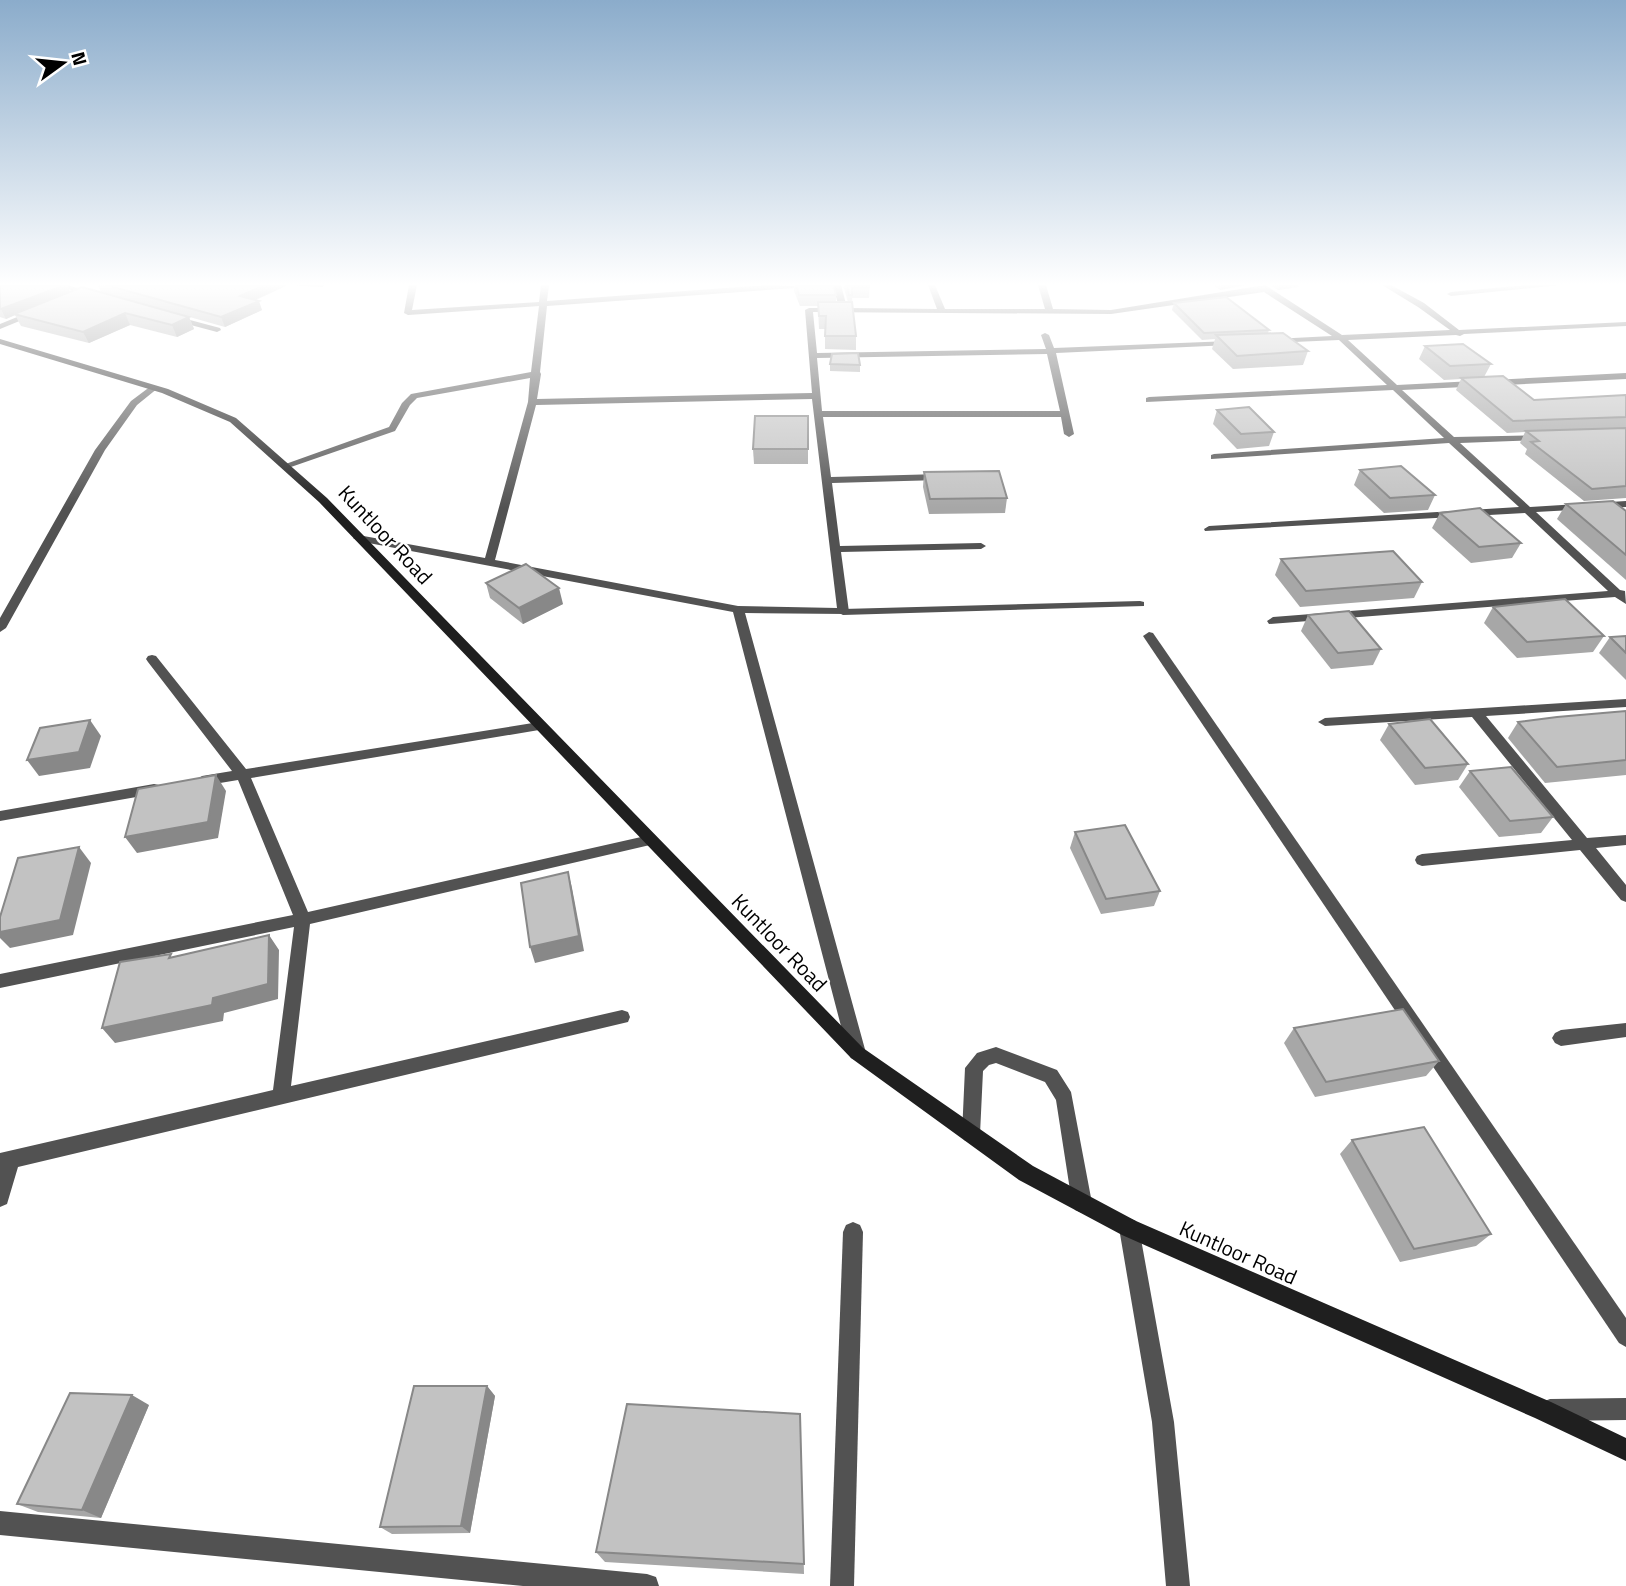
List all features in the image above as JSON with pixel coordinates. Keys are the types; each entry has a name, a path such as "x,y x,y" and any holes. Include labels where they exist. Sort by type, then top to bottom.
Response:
{"street":[{"name":"Kuntloor Road","path":"59,359 155,388 233,420 323,500 857,1053 1026,1173 1129,1228 1543,1410 1626,1450"},
{"path":"489,562 532,402 538,359"},
{"path":"813,359 843,612"},
{"path":"1053,359 1069,434"},
{"path":"1363,359 1623,596"},
{"path":"285,466 392,429 398,423 404,404 414,396 537,374"},
{"path":"1149,400 1626,376"},
{"path":"0,628 100,450 134,403 155,388"},
{"path":"532,402 816,396"},
{"path":"818,414 1064,414"},
{"path":"1214,457 1450,440 1558,436"},
{"path":"826,480 949,477"},
{"path":"1209,529 1626,504"},
{"path":"358,538 738,609 843,612 1140,604"},
{"path":"835,549 981,546"},
{"path":"1273,621 1623,596"},
{"path":"738,609 857,1053"},
{"path":"1149,636 1626,1336"},
{"path":"152,659 242,774 303,919 281,1096"},
{"path":"1325,722 1626,703"},
{"path":"1476,713 1626,897"},
{"path":"0,816 539,726"},
{"path":"0,981 303,919 650,840"},
{"path":"1422,860 1626,840"},
{"path":"0,1197 5,1160 622,1017"},
{"path":"1561,1038 1626,1030"},
{"path":"971,1134 975,1068 983,1059 996,1055 1051,1076 1065,1098 1082,1203"},
{"path":"1129,1228 1163,1422 1178,1586"},
{"path":"842,1586 853,1233"},
{"path":"1543,1410 1626,1409"},
{"path":"0,1523 647,1586"}],"building":[{"path":"831,359 859,359 860,365 830,364"},
{"path":"1441,359 1484,359 1491,364 1450,366"},
{"path":"1503,376 1534,400 1626,395 1626,417 1513,421 1461,378"},
{"path":"1249,407 1274,432 1241,434 1217,410"},
{"path":"755,416 808,416 808,449 753,449"},
{"path":"1626,428 1626,486 1592,489 1531,442 1539,441 1526,431"},
{"path":"1401,466 1435,495 1390,498 1360,470"},
{"path":"999,471 1007,498 930,499 924,472"},
{"path":"1613,501 1626,511 1626,555 1566,504"},
{"path":"1480,508 1521,543 1479,547 1440,513"},
{"path":"1393,551 1422,582 1306,591 1281,559"},
{"path":"526,564 559,588 519,608 486,583"},
{"path":"1565,599 1604,636 1527,642 1493,607"},
{"path":"1349,611 1381,649 1338,653 1308,615"},
{"path":"1626,636 1626,653 1610,637"},
{"path":"1626,711 1626,760 1557,767 1518,722 1557,717"},
{"path":"1430,719 1468,764 1425,768 1389,724"},
{"path":"90,720 79,752 27,760 40,728"},
{"path":"1511,767 1553,817 1510,821 1470,771"},
{"path":"216,775 208,822 125,837 138,789"},
{"path":"1125,825 1160,891 1106,899 1075,832"},
{"path":"79,847 60,920 0,932 0,917 18,858"},
{"path":"568,872 579,936 530,947 521,883"},
{"path":"269,935 268,984 213,998 212,1005 102,1028 120,962 171,954 169,958"},
{"path":"1403,1009 1439,1061 1326,1082 1294,1028"},
{"path":"1424,1127 1491,1234 1414,1249 1352,1140"},
{"path":"414,1386 487,1386 461,1526 380,1527"},
{"path":"70,1393 132,1395 82,1510 17,1504"},
{"path":"627,1404 800,1414 804,1564 596,1552"}]}
